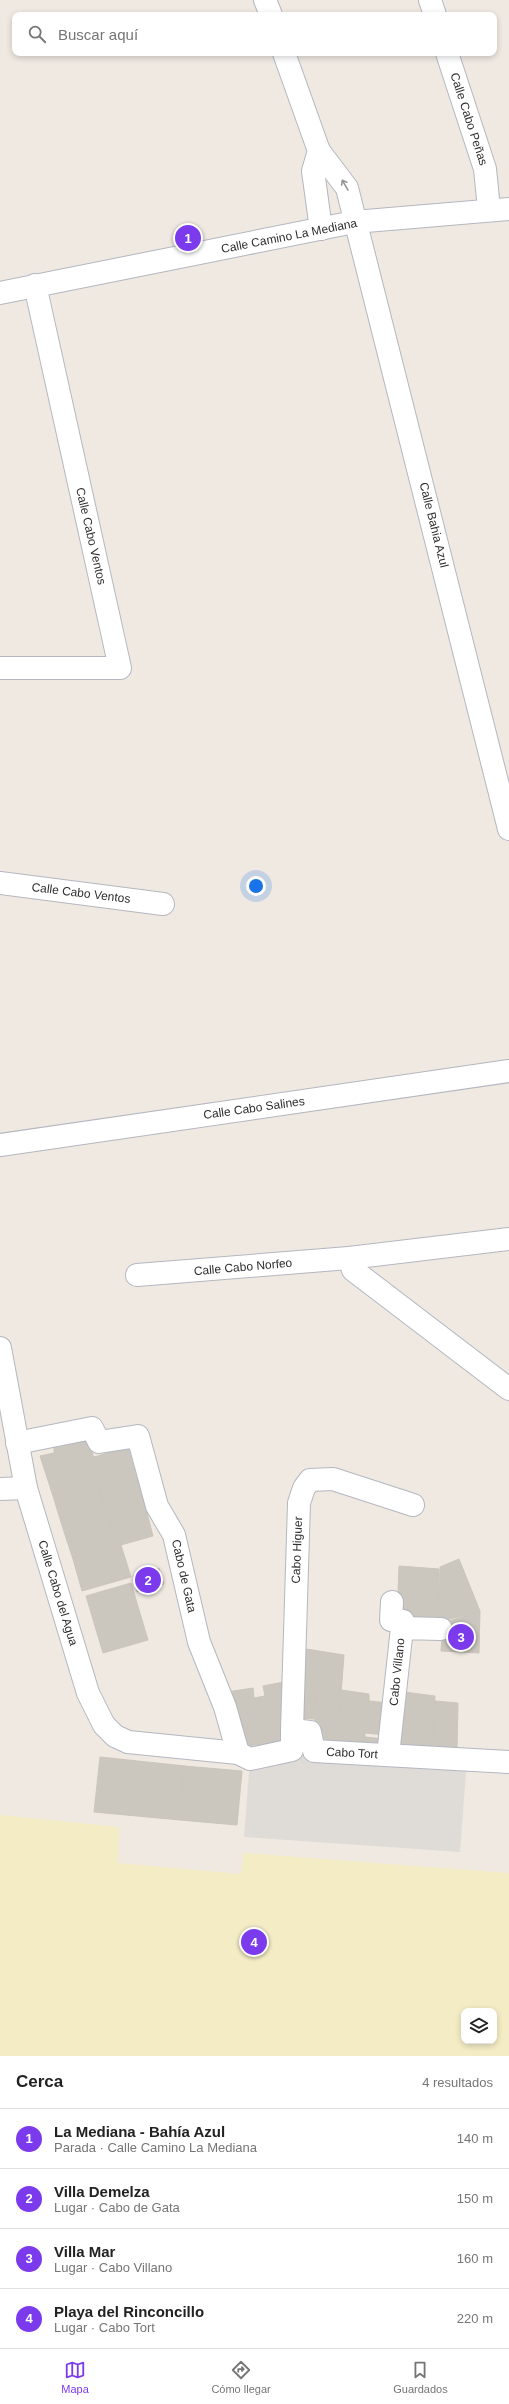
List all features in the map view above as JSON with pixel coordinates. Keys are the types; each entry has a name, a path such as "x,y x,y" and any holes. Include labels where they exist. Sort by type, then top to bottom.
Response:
{"street":[{"path":"266,0 270,12"},
{"path":"430,0 434,12"},
{"path":"285,56 318,151 313,171 321,229"},
{"name":"Calle Cabo Peñas","path":"448,56 499,209"},
{"name":"Calle Bahia Azul","path":"318,151 347,188 509,829"},
{"name":"Calle Camino La Mediana","path":"1,288 35,286 356,222 499,209"},
{"name":"Calle Cabo Ventos","path":"0,668 120,668 35,286"},
{"name":"Calle Cabo Ventos","path":"0,883 163,904"},
{"name":"Calle Cabo Salines","path":"0,1146 509,1071"},
{"name":"Calle Cabo Norfeo","path":"137,1275 349,1258 509,1239"},
{"path":"349,1258 353,1270 509,1389"},
{"name":"Calle Cabo del Agua","path":"0,1348 16,1443 26,1488 88,1693 104,1726 115,1736 128,1742 238,1753"},
{"name":"Cabo de Gata","path":"16,1443 92,1428 98,1442 138,1436 157,1506 174,1535 199,1642 224,1707 238,1753"},
{"name":"Cabo Higuer","path":"292,1730 299,1503 304,1488 310,1480 333,1479 413,1505"},
{"path":"0,1489 26,1488"},
{"path":"392,1602 391,1620 403,1621 402,1628"},
{"name":"Cabo Villano","path":"388,1755 402,1628 441,1629"},
{"path":"238,1753 250,1759 292,1750 292,1730"},
{"name":"Cabo Tort","path":"292,1730 310,1732 314,1751 509,1762"}],"sand":[{"path":"0,1815 119,1827 118,1863 241,1874 243,1853 509,1873 509,2056 0,2056"}],"shaded area":[{"path":"292,1750 467,1760 460,1852 244,1837 250,1759"}],"building":[{"path":"88,1438 101,1483 53,1496 40,1456 54,1453 54,1447"},
{"path":"128,1447 136,1476 98,1487 98,1484 101,1483 94,1457"},
{"path":"136,1476 147,1513 109,1524 98,1487"},
{"path":"98,1484 104,1505 60,1519 53,1496"},
{"path":"104,1505 110,1528 67,1541 60,1519"},
{"path":"147,1513 153,1536 121,1545 115,1526 110,1528 109,1524"},
{"path":"115,1526 121,1545 73,1559 67,1541"},
{"path":"121,1545 131,1577 82,1591 73,1559"},
{"path":"459,1559 480,1611 439,1622 440,1567"},
{"path":"399,1566 439,1569 439,1622 397,1618"},
{"path":"159,1568 164,1584 137,1592 133,1576"},
{"path":"131,1583 148,1640 103,1653 86,1596"},
{"path":"480,1611 479,1653 441,1651 443,1623"},
{"path":"300,1648 344,1655 341,1694 316,1692 314,1719 296,1718"},
{"path":"289,1681 289,1740 248,1746 227,1692 253,1688 254,1698 265,1696 263,1686"},
{"path":"341,1690 369,1694 369,1701 389,1703 386,1735 365,1733 365,1737 385,1739 385,1746 338,1742"},
{"path":"316,1692 341,1694 338,1742 314,1739"},
{"path":"404,1692 435,1696 431,1754 397,1751"},
{"path":"435,1701 458,1703 457,1748 431,1754"},
{"path":"100,1757 185,1766 180,1820 94,1812"},
{"path":"184,1766 242,1771 237,1825 180,1820"}],"place":[{"name":"La Mediana - Bahía Azul","path":"188,238"},
{"name":"Villa Demelza","path":"148,1580"},
{"name":"Villa Mar","path":"461,1637"},
{"name":"Playa del Rinconcillo","path":"254,1942"}]}
